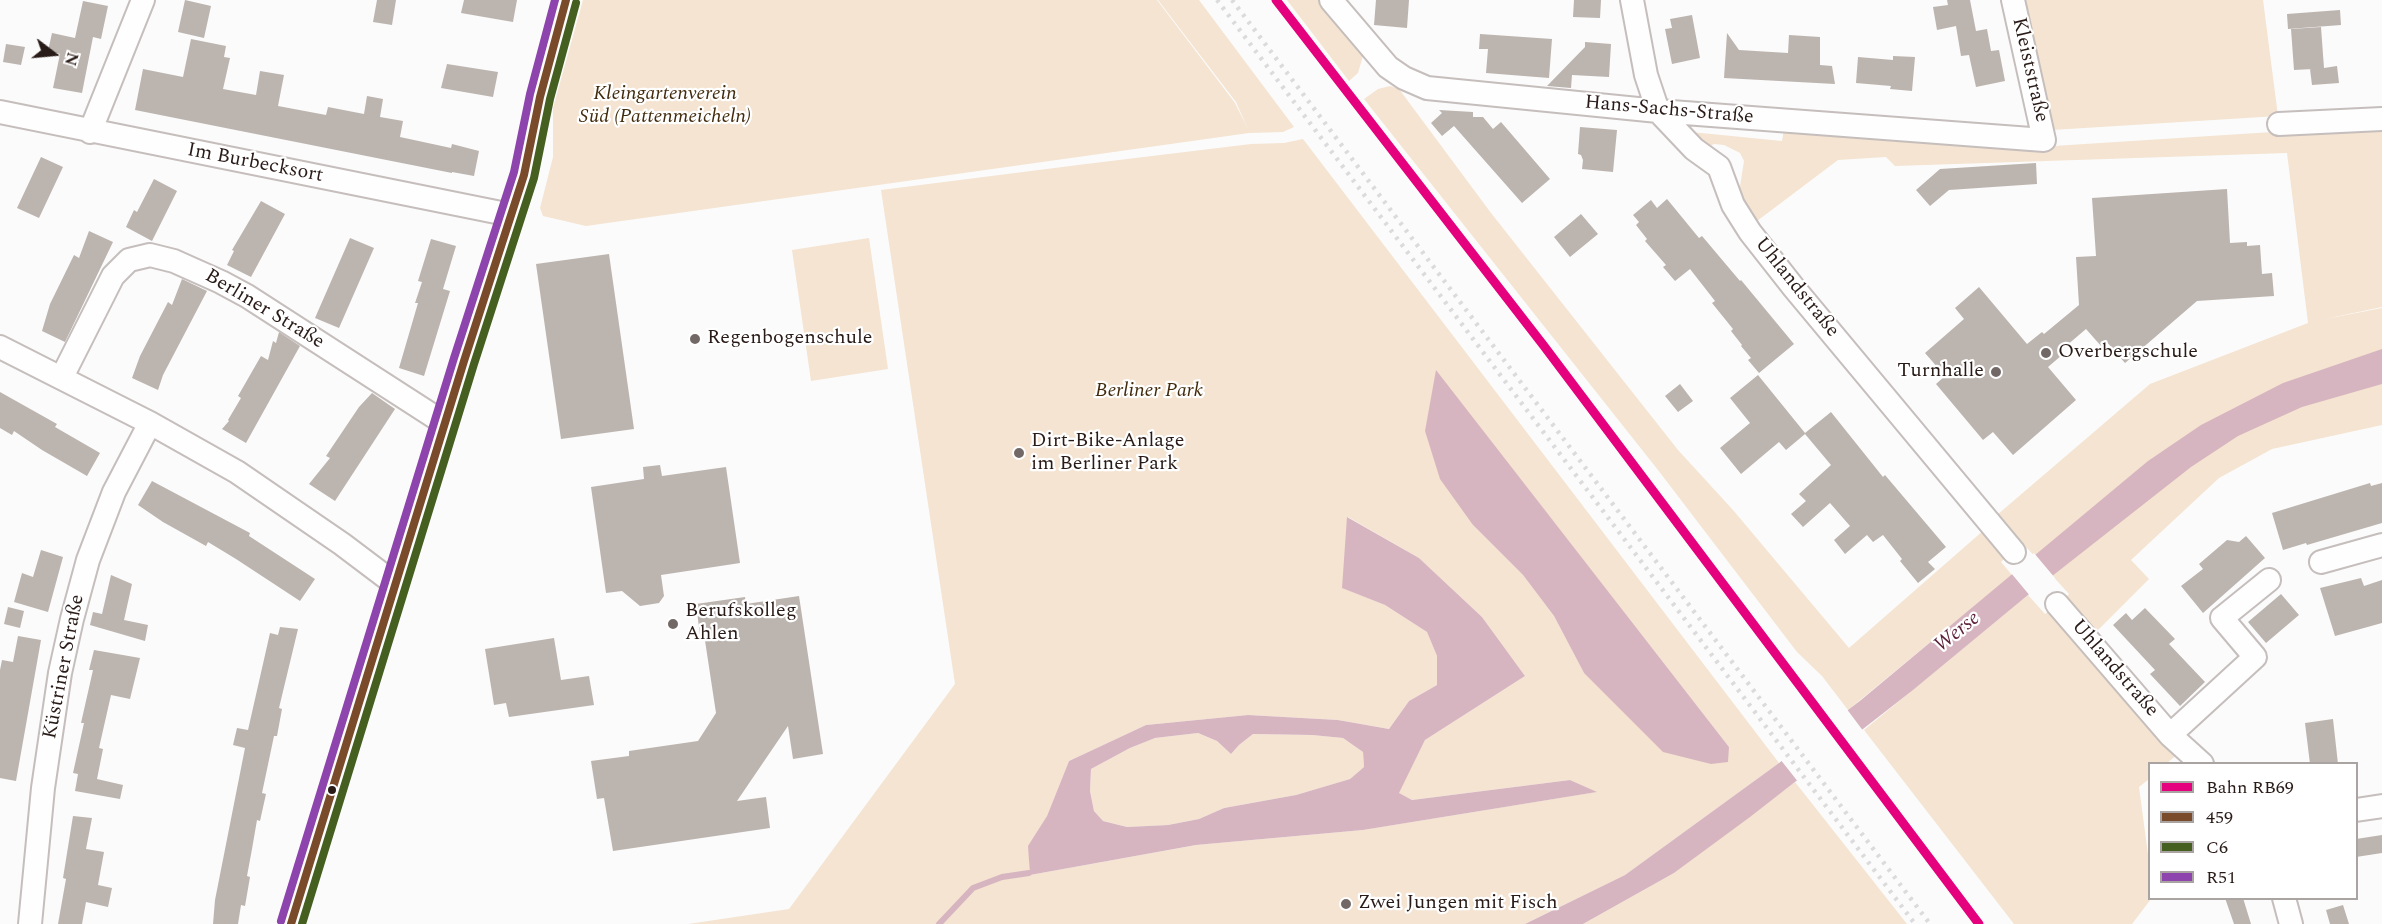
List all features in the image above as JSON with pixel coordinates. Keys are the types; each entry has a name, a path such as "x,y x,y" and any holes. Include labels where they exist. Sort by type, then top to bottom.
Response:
{"street":[{"path":"90,132 143,0"},
{"path":"291,924 444,423 526,165 540,98 566,0"},
{"name":"Hans-Sachs-Straße","path":"1330,0 1388,67 1404,78 1427,87 1658,111 2044,140"},
{"name":"Uhlandstraße","path":"1632,0 1646,75 1658,111 1694,149 1719,167 1733,205 1750,232 2014,552"},
{"name":"Kleiststraße","path":"2013,0 2044,140"},
{"name":"Im Burbecksort","path":"0,112 90,132 511,215"},
{"path":"2279,124 2382,119"},
{"name":"Berliner Straße","path":"62,377 113,276 129,260 150,255 174,261 247,296 444,423"},
{"path":"0,347 150,423 237,472 342,544 395,584"},
{"name":"Küstriner Straße","path":"30,924 43,788 60,673 72,619 88,560 114,492 150,423"},
{"path":"2321,562 2382,545"},
{"name":"Uhlandstraße","path":"2170,735 2255,657 2222,618 2269,580"},
{"name":"Uhlandstraße","path":"2057,604 2170,735 2200,762"},
{"path":"2358,810 2382,806"},
{"path":"2285,900 2291,924"}],"green space":[{"name":"Kleingartenverein Süd (Pattenmeicheln)","path":"583,0 1157,0 1235,103 1248,129 1236,102 1158,0 1199,0 1294,127 1283,132 1249,133 586,226 543,216 540,208 553,157 553,108"},
{"path":"1287,0 1324,0 1365,49 1358,73 1349,81"},
{"path":"2026,0 2263,0 2278,116 2052,130"},
{"path":"1390,86 1399,89 1491,213 1678,450 1733,510 1849,648 1984,530 2006,557 2001,562 2012,575 1848,710 1822,676 1797,652 1658,470 1364,99 1378,89"},
{"path":"2382,125 2382,307 2320,320 2382,308 2382,425 2272,449 2219,478 2131,560 2149,579 2092,636 2064,599 2069,594 1997,515 2150,384 2308,323 2287,153 1895,166 1886,157 1838,160 1757,221 1741,200 1739,193 1744,161 1740,153 1724,145 1714,144 1707,148 1691,132 1782,141 1784,129 2038,147"},
{"name":"Berliner Park","path":"1303,139 1779,763 1625,875 1525,924 688,924 789,909 955,684 881,190 1251,144 1284,143","holes":["1436,371 1729,747 1584,673 1554,616 1523,575 1473,525","1348,517 1419,558 1482,617 1525,676 1425,740 1398,793 1412,800 1570,780 1596,792 1363,830 1196,845 1030,875 1029,846 1047,816 1069,761 1146,725 1248,715 1338,720 1389,729 1409,701 1437,685 1437,656 1427,632 1385,605 1343,588"]},
{"path":"869,238 888,369 811,381 792,250"},
{"path":"2028,595 2045,614 2051,610 2178,754 2168,762 2148,762 2148,780 2139,787 2148,854 2148,900 2150,900 2132,924 2014,924 1864,730"},
{"path":"1198,733 1217,741 1231,754 1253,734 1343,738 1363,752 1364,767 1350,779 1296,795 1224,808 1199,819 1168,825 1127,827 1103,821 1094,811 1090,791 1091,769 1130,748 1155,738"},
{"path":"1795,782 1907,924 1583,924 1674,873"}],"water":[{"name":"Werse","path":"2382,349 2382,384 2302,407 2238,436 2191,467 2028,595 1913,690 1674,873 1583,924 1525,924 1625,875 1779,763 1861,700 2148,461 2201,425 2283,383"},
{"path":"1436,370 1729,747 1728,762 1711,764 1663,752 1584,673 1554,616 1523,575 1473,525 1440,479 1425,431"},
{"path":"1347,517 1419,558 1482,617 1525,676 1425,740 1399,793 1412,800 1570,780 1597,792 1363,830 1196,845 1030,875 1028,846 1047,816 1069,761 1146,725 1248,715 1338,720 1389,729 1409,701 1437,685 1437,656 1427,632 1385,605 1342,588","holes":["1198,733 1217,741 1231,754 1253,734 1343,738 1363,752 1364,767 1350,779 1296,795 1224,808 1199,819 1168,825 1127,827 1103,821 1094,811 1090,791 1091,769 1130,748 1155,738"]}],"pier":[{"path":"2034,553 2055,578 2031,597 2011,573"},
{"path":"1846,708 1864,732 1799,783 1780,759"}],"building":[{"path":"185,0 211,6 204,38 178,32"},
{"path":"377,0 396,0 392,25 373,22"},
{"path":"464,0 517,0 513,22 461,13"},
{"path":"1376,0 1409,0 1407,28 1374,25"},
{"path":"1574,0 1601,0 1600,18 1573,17"},
{"path":"1947,0 1970,0 1976,31 1987,29 1991,51 1999,50 2005,81 1976,87 1969,55 1961,56 1956,26 1937,30 1933,7 1948,5"},
{"path":"83,1 108,6 101,39 93,37 82,93 53,88 60,54 48,51 52,33 75,38"},
{"path":"2340,10 2341,25 2288,29 2287,14"},
{"path":"1692,15 1700,58 1672,64 1665,29 1672,28 1670,19"},
{"path":"2321,27 2324,68 2337,66 2339,83 2312,85 2310,69 2294,70 2291,29"},
{"path":"1727,33 1739,50 1788,53 1789,35 1820,37 1820,65 1832,66 1835,84 1724,78"},
{"path":"1480,34 1552,39 1549,78 1486,73 1488,49 1479,49"},
{"path":"191,39 226,46 224,57 230,58 223,89 256,95 260,71 284,75 278,106 326,115 328,107 364,114 367,96 383,99 380,117 403,121 400,137 451,148 452,144 479,151 474,176 135,110 143,69 183,77"},
{"path":"1585,42 1611,44 1609,77 1572,75 1571,88 1547,86 1585,47"},
{"path":"6,44 25,47 21,65 3,62"},
{"path":"1893,56 1915,57 1912,91 1890,89 1891,86 1856,83 1858,57 1893,60"},
{"path":"447,64 498,72 493,97 441,88"},
{"path":"1439,110 1473,112 1473,117 1483,117 1493,129 1501,122 1550,179 1522,203 1454,126 1442,136 1431,123 1442,113"},
{"path":"1580,127 1617,130 1613,172 1582,169 1583,160 1578,154"},
{"path":"41,157 63,167 39,218 17,208"},
{"path":"2036,163 2037,184 1949,190 1930,206 1916,190 1940,169"},
{"path":"154,179 177,191 152,241 126,227 134,210 137,212"},
{"path":"2227,189 2230,243 2247,242 2247,246 2260,245 2262,274 2272,273 2274,296 2197,301 2125,363 2106,341 2101,346 2086,329 2059,352 2062,355 2048,367 2076,400 2013,455 1993,432 1983,440 1936,384 1945,376 1925,353 1964,319 1955,308 1979,287 2027,344 2042,332 2044,334 2079,305 2076,257 2096,256 2092,198"},
{"path":"1667,199 1699,238 1702,236 1741,280 1794,344 1759,373 1748,360 1751,358 1731,331 1733,329 1712,303 1715,301 1690,269 1675,281 1663,267 1666,265 1645,241 1647,239 1636,225 1639,222 1633,215 1651,200 1657,208"},
{"path":"261,201 285,214 251,277 227,265 234,251 232,250"},
{"path":"1581,214 1598,234 1570,257 1554,237"},
{"path":"89,231 113,242 65,342 42,331 50,304 74,255 79,258"},
{"path":"350,238 374,248 339,328 315,318"},
{"path":"431,239 456,246 443,289 450,291 424,376 399,368 418,303 415,303 422,282 418,281"},
{"path":"609,254 634,429 561,439 536,264"},
{"path":"182,279 207,291 163,375 158,390 132,378 140,356 168,302 172,305"},
{"path":"279,332 300,346 246,443 222,429 229,421 241,398 238,396 261,356 268,360 273,341 276,343"},
{"path":"1758,375 1805,433 1831,412 1883,477 1885,475 1946,547 1928,562 1935,569 1918,583 1883,535 1873,542 1867,535 1845,554 1834,540 1850,526 1830,503 1803,527 1791,514 1806,501 1799,494 1831,465 1805,434 1786,450 1779,442 1741,474 1720,448 1750,423 1730,398"},
{"path":"1680,384 1693,401 1678,412 1665,396"},
{"path":"0,392 57,424 55,427 100,453 87,476 14,431 12,435 0,428"},
{"path":"372,393 395,409 335,501 309,484 330,458 326,456 359,407"},
{"path":"660,465 662,476 726,467 740,563 661,575 664,596 659,603 640,606 622,591 606,593 591,487 644,479 643,467"},
{"path":"152,481 250,533 249,536 315,579 300,601 208,542 206,546 138,505"},
{"path":"2370,483 2371,486 2382,483 2382,523 2283,550 2272,513"},
{"path":"2246,536 2265,558 2203,613 2181,586 2203,569 2199,564 2227,540 2239,542"},
{"path":"41,550 63,557 48,612 14,602 22,573 33,577"},
{"path":"111,575 132,584 124,620 148,625 145,641 90,625 93,612 102,614"},
{"path":"2361,578 2364,586 2382,580 2382,623 2335,636 2320,588"},
{"path":"2281,594 2299,615 2266,643 2248,622"},
{"path":"799,596 823,754 793,759 788,726 737,801 766,797 770,828 613,851 604,798 597,799 591,761 629,756 629,751 698,741 716,713 704,634 700,635 696,604 745,597 746,604"},
{"path":"8,607 24,611 20,628 4,624"},
{"path":"2145,608 2175,639 2169,644 2205,682 2180,706 2150,674 2155,670 2113,625 2126,613 2132,620"},
{"path":"280,627 298,629 279,708 282,709 277,736 274,736 262,793 266,794 260,821 257,820 247,876 250,877 245,906 241,905 238,924 213,924 215,900 245,748 233,745 237,728 248,730 270,633 278,635"},
{"path":"18,636 41,640 16,781 0,778 0,670 2,660 13,662"},
{"path":"554,638 561,680 589,676 594,705 509,717 506,703 494,705 485,649"},
{"path":"94,650 140,658 130,699 111,695 99,748 103,749 97,779 123,785 120,799 75,791 78,774 73,773 84,723 81,723 93,670 89,670"},
{"path":"2333,719 2338,762 2310,762 2305,723"},
{"path":"73,816 92,818 86,849 104,852 98,885 112,888 108,907 86,902 82,924 58,924 66,879 63,878"},
{"path":"2382,835 2382,853 2358,857 2358,839"},
{"path":"2226,900 2244,900 2251,924 2234,924"},
{"path":"2343,905 2349,924 2330,924 2326,910"}],"waterway":[{"path":"939,924 973,888 1002,877 1029,873"}],"railway":[{"path":"1217,0 1915,924"},
{"path":"1232,0 1930,924"}],"rail line":[{"name":"RB69","path":"1276,0 1544,346 1979,924"}],"transit line":[{"name":"R51","path":"281,921 454,358 514,172 530,94 555,0"},
{"name":"459","path":"291,924 464,361 524,175 540,97 566,0"},
{"name":"C6","path":"302,924 474,364 534,178 550,99 576,3"}],"place":[{"name":"Regenbogenschule","path":"695,339"},
{"name":"Overbergschule","path":"2046,353"},
{"name":"Turnhalle","path":"1996,372"},
{"name":"Dirt-Bike-Anlage im Berliner Park","path":"1019,453"},
{"name":"Berufskolleg Ahlen","path":"673,624"},
{"name":"Zwei Jungen mit Fisch","path":"1346,904"}]}
